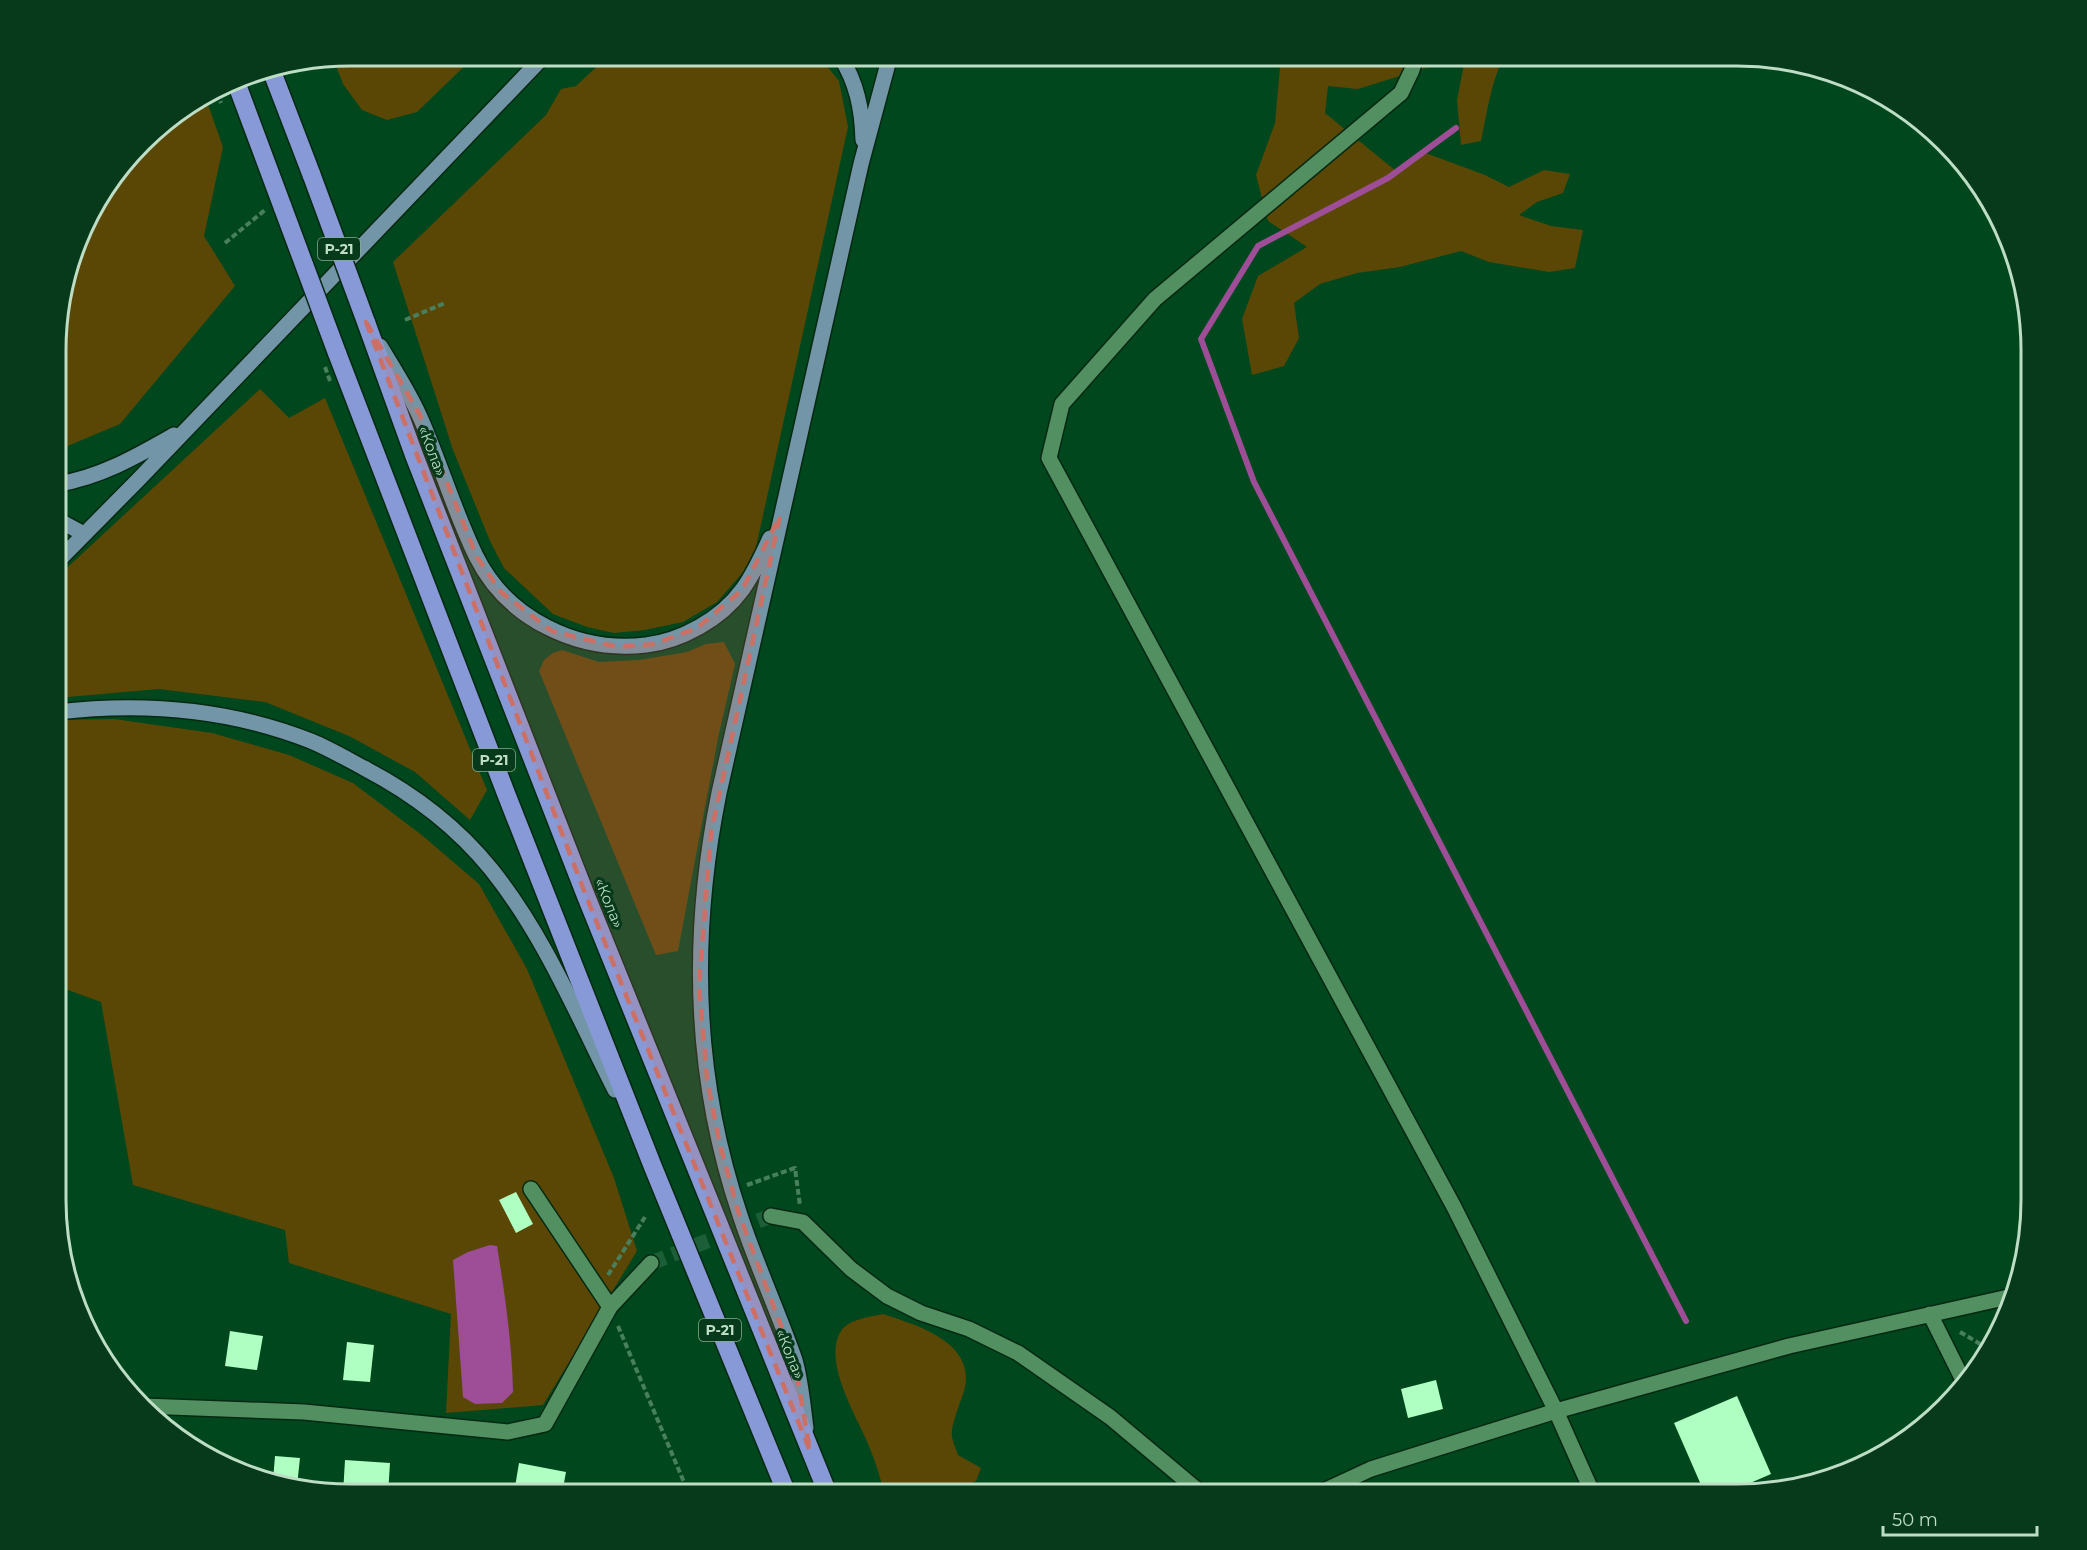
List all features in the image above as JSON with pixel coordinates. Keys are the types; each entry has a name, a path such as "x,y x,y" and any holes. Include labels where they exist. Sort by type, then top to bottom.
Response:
{"highway":[{"name":"Р-21","path":"274,77 366,322"},
{"name":"Р-21","path":"238,89 275,209 337,353 507,796 653,1167 783,1484"},
{"name":"«Кола»","path":"366,322 427,488 577,874 824,1484"}],"main road":[{"path":"66,553 534,66"},
{"path":"846,66 859,98 862,128 861,164"},
{"path":"810,1451 795,1363 739,1214 720,1145 706,1079 699,986 701,908 711,833 780,516 861,164 887,66"},
{"path":"366,322 420,415 477,557 501,592 552,631 576,640 618,647 654,644 676,638 697,628 736,599 780,516"},
{"path":"66,482 106,471 187,427"},
{"path":"66,524 84,534"},
{"path":"66,711 110,707 145,707 188,711 256,723 331,750 380,776 424,805 478,853 531,926 653,1167"}],"street":[{"path":"1413,66 1401,93 1155,299 1062,404 1049,458 1454,1207 1556,1411 1589,1484"},
{"path":"531,1189 610,1307"},
{"path":"771,1216 803,1222 851,1269 886,1296 921,1313 969,1329 1018,1353 1110,1417 1190,1484"},
{"path":"155,1406 304,1412 508,1432 545,1425 610,1307 651,1263"},
{"path":"1338,1484 1371,1468 1556,1411 1789,1346 2004,1298"},
{"path":"1930,1314 1960,1375"}],"path":[{"path":"225,243 275,209"},
{"path":"405,320 445,303"},
{"path":"762,1179 795,1168 803,1222"},
{"path":"598,1290 645,1217"},
{"path":"610,1307 685,1484"}],"highlighted area":[{"path":"366,322 420,415 477,557 501,592 552,631 618,647 654,644 697,628 742,590 780,516 711,833 699,986 707,1079 720,1145 739,1214 795,1363 810,1451 586,896"}],"shaded area":[{"path":"465,66 417,112 387,120 362,110 343,84 336,67"},
{"path":"597,66 827,66 839,81 848,127 753,561 717,602 683,622 645,630 614,633 587,627 553,614 504,568 490,541 453,450 393,262 546,115 561,89 576,86"},
{"path":"1280,66 1432,66 1358,89 1328,86 1325,113 1396,171 1423,152 1485,175 1509,187 1544,170 1570,174 1563,193 1537,202 1519,215 1551,226 1583,230 1575,268 1549,272 1489,262 1461,251 1400,267 1357,273 1320,284 1294,303 1299,338 1284,366 1252,375 1242,319 1258,276 1307,247 1268,221 1256,175 1275,123"},
{"path":"1464,66 1500,66 1487,108 1481,141 1461,145 1457,100"},
{"path":"208,104 223,147 204,236 235,286 120,424 66,447 66,350 71,294 81,258 95,224 114,192 149,149 177,125"},
{"path":"260,389 289,418 325,398 487,790 470,820 415,772 349,736 265,702 159,689 66,697 66,569"},
{"path":"724,642 735,664 718,738 678,951 656,955 539,671 544,660 562,650 599,662 639,660 687,652 706,644"},
{"path":"114,719 212,733 289,755 353,783 423,836 479,884 527,969 614,1178 637,1251 543,1405 446,1413 451,1314 289,1263 285,1230 133,1185 101,1002 66,989 66,720"},
{"path":"490,1245 497,1246 500,1264 510,1337 513,1392 502,1403 475,1404 463,1397 453,1260"},
{"path":"883,1314 911,1324 940,1338 961,1358 965,1371 965,1387 954,1419 952,1437 958,1455 981,1468 976,1481 969,1484 881,1484 871,1451 847,1399 835,1356 836,1342 841,1331 860,1319"}],"building":[{"path":"516,1192 533,1224 516,1233 499,1200"},
{"path":"230,1331 263,1336 257,1370 225,1366"},
{"path":"347,1342 374,1345 370,1382 343,1380"},
{"path":"1436,1380 1443,1409 1408,1418 1401,1389"},
{"path":"1737,1396 1771,1474 1750,1483 1701,1484 1674,1423"},
{"path":"275,1456 300,1458 298,1480 274,1473"},
{"path":"345,1460 390,1463 389,1484 344,1484"},
{"path":"519,1463 566,1472 564,1484 516,1484"}],"waterway":[{"path":"1456,128 1388,178 1258,246 1201,339 1254,482 1686,1321"}],"tunnel":[{"path":"651,1263 771,1216"}]}
